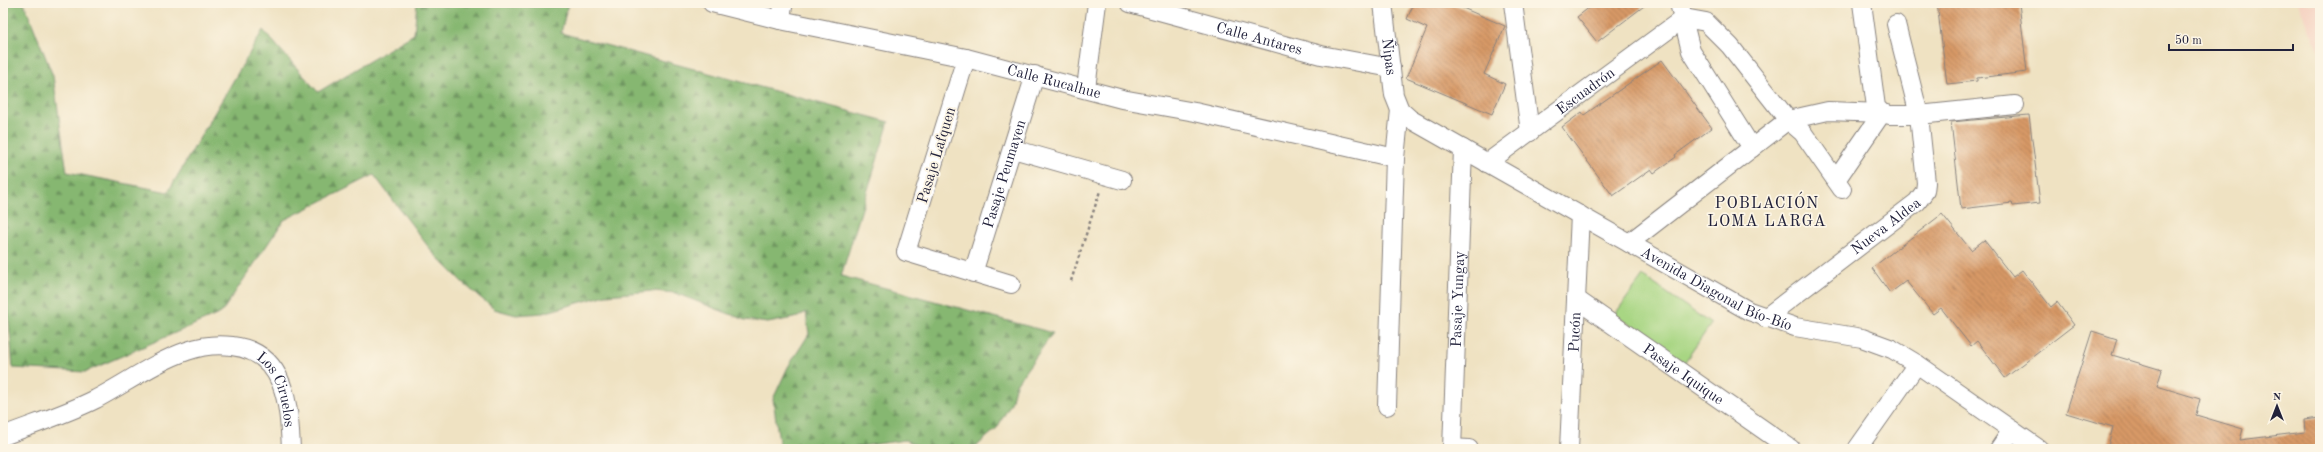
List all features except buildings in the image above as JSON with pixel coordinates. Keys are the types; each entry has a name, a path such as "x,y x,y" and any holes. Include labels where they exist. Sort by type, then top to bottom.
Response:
{"street":[{"name":"Calle Rucalhue","path":"712,3 782,11 1086,88 1122,99 1195,112 1395,158"},
{"path":"1086,88 1097,3"},
{"name":"Calle Antares","path":"1130,3 1321,55 1391,68"},
{"name":"Ñipas","path":"1383,3 1394,95 1400,110"},
{"path":"1514,3 1530,132"},
{"path":"1862,3 1876,107 1882,112 1890,115 1919,115 2015,104"},
{"path":"1681,11 1706,22 1730,46 1788,120 1803,133 1839,184 1882,112"},
{"path":"1681,11 1691,51 1752,148"},
{"name":"Escuadrón","path":"1487,163 1530,132 1681,11"},
{"name":"Nueva Aldea","path":"1765,318 1922,197 1926,184 1919,115 1896,24"},
{"name":"Pasaje Lafquen","path":"966,58 906,252 973,273"},
{"name":"Pasaje Peumayen","path":"973,273 1014,149 1035,75"},
{"path":"1387,406 1395,158 1400,110"},
{"name":"Avenida Diagonal Bío-Bío","path":"1400,110 1410,119 1748,311 1795,327 1862,338 1892,349 1917,364 2039,449"},
{"path":"1629,243 1788,120 1828,111 1882,112"},
{"path":"1014,149 1114,178"},
{"name":"Pasaje Yungay","path":"1458,449 1463,149"},
{"name":"Pucón","path":"1569,449 1580,216"},
{"path":"973,273 1012,284"},
{"name":"Pasaje Iquique","path":"1576,299 1791,449"},
{"name":"Los Ciruelos","path":"3,436 82,406 187,351 213,345 239,346 252,350 263,356 277,374 287,408 291,449"},
{"path":"1857,449 1917,364"},
{"path":"1999,449 2012,430"}],"path":[{"path":"1071,281 1114,178"}],"shaded area":[{"path":"2298,3 2320,3 2320,53"}],"green space":[{"path":"3,3 24,3 53,76 67,172 168,192 263,30 318,92 414,34 417,3 568,3 561,33 889,122 841,276 1053,333 1016,384 1011,403 997,428 978,445 967,449 926,449 905,440 842,449 780,449 773,399 788,367 809,334 806,312 798,317 768,323 745,320 675,293 653,291 606,295 543,313 516,315 494,309 463,283 433,253 374,175 284,220 221,313 85,372 13,368 8,310 3,295"},
{"path":"1643,276 1711,324 1684,363 1615,314"}],"district":[{"name":"POBLACIÓN LOMA LARGA","path":"1767,211"}]}
